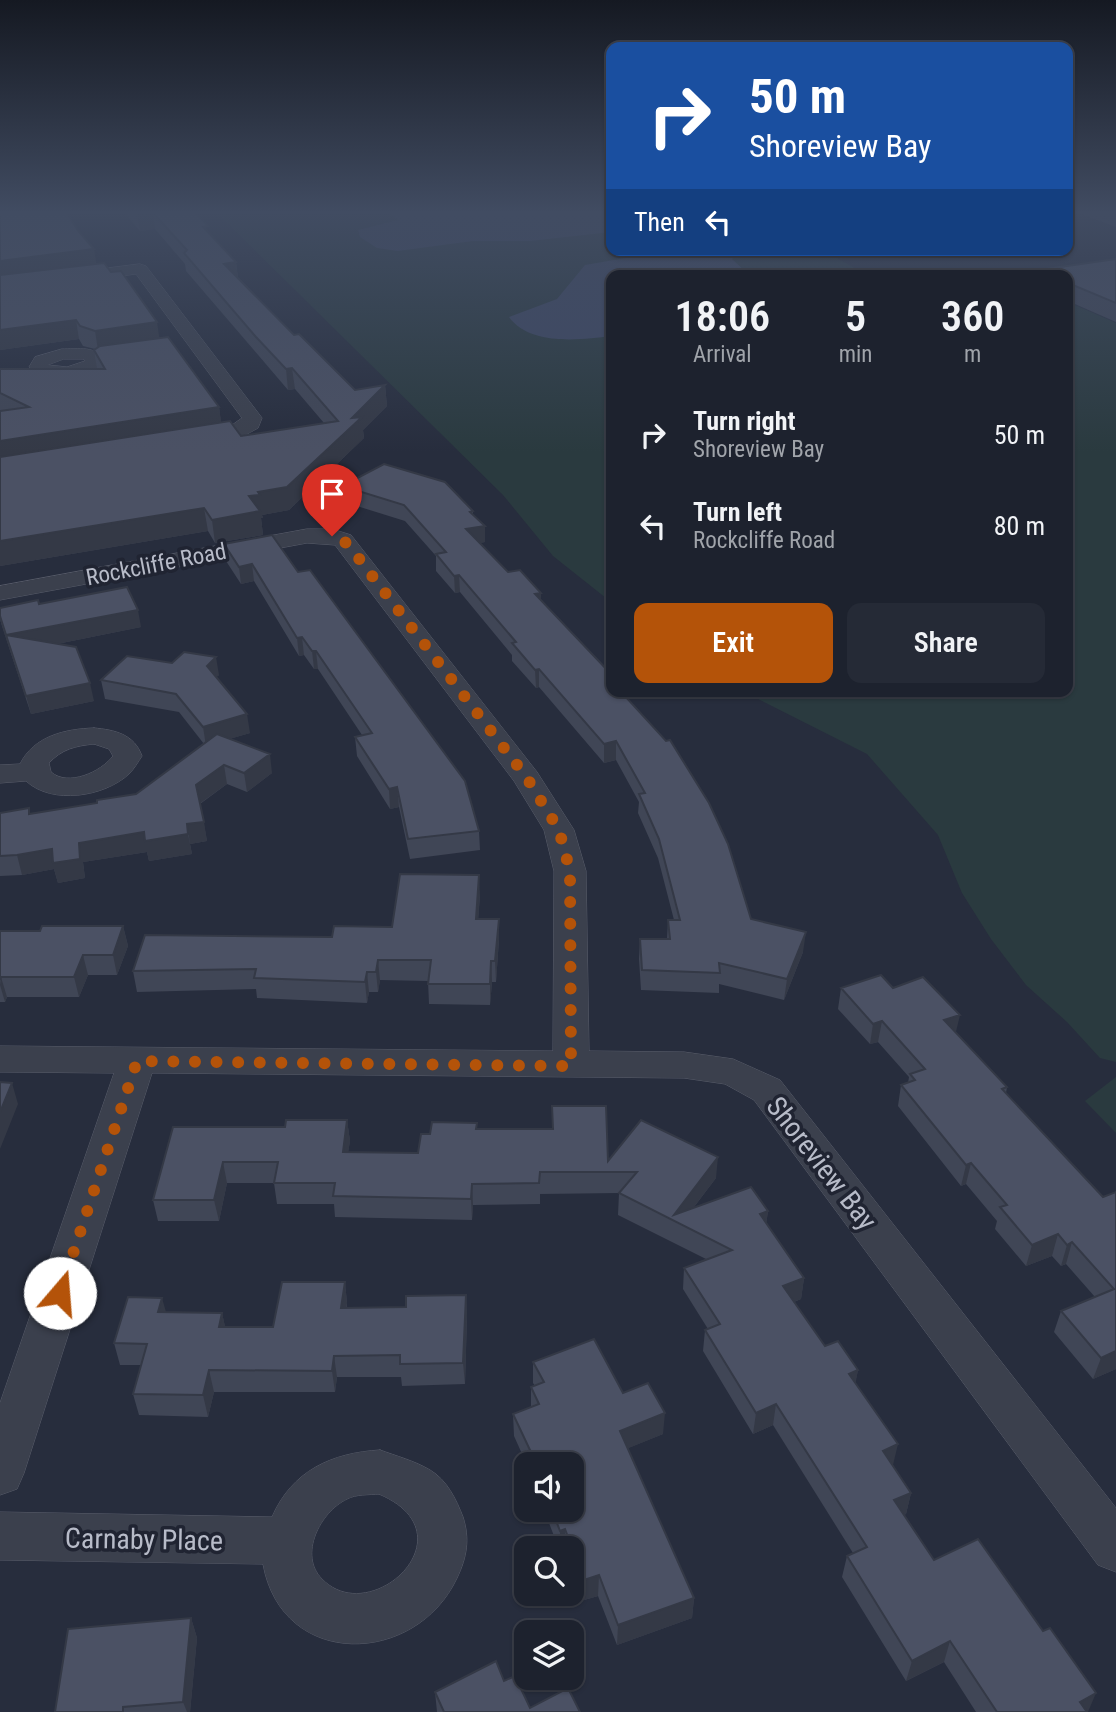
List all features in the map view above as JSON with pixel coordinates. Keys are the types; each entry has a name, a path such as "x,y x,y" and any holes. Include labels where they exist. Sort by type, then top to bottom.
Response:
{"street":[{"path":"154,292 188,346 252,418 251,424 231,435 182,443"},
{"name":"Rockcliffe Road","path":"0,593 307,537 332,536 343,540 527,778 559,830 570,871 571,1066"},
{"path":"0,774 34,772"},
{"name":"Shoreview Bay","path":"0,1059 684,1065 733,1072 767,1090 1116,1548"},
{"path":"0,1473 137,1061"},
{"name":"Carnaby Place","path":"0,1536 287,1541"}],"shaded area":[{"path":"297,292 606,292 606,598 553,556 503,495"},
{"path":"1073,304 1116,323 1116,1062 1100,1058 1067,1022 1026,985 991,939 962,893 938,835 867,754 754,697 1073,697"},
{"path":"1116,1077 1116,1133 1085,1101"}],"water":[{"path":"563,292 606,292 606,337 585,339 542,337 529,333 509,317 557,299"}],"building":[{"path":"0,292 136,292 157,322 95,331 80,326 76,320 0,330"},
{"path":"217,292 252,292 294,335 299,334 355,390 385,385 352,418 362,417 287,487 249,496 260,511 212,520 204,508 0,541 0,457 230,421 241,436 338,421 292,368 286,369"},
{"path":"1089,292 1116,292 1116,303"},
{"path":"168,337 219,407 0,441 0,411 29,407 0,393 0,369 105,369 94,350 100,346"},
{"path":"384,464 445,482 473,511 470,512 485,526 466,529 508,572 520,570 541,593 535,594 606,669 606,697 626,697 666,741 670,740 709,803 728,844 751,919 806,932 787,979 719,963 720,973 642,970 640,939 670,939 668,920 680,920 659,839 639,794 645,793 616,741 604,744 539,669 535,670 512,643 516,642 459,575 454,576 436,554 446,552 404,505 342,486"},
{"path":"272,535 298,572 310,570 465,781 479,831 408,839 397,787 389,789 355,737 372,733 316,651 312,651 302,637 297,638 252,564 239,567 224,544"},
{"path":"127,587 138,610 6,635 0,616 0,608 38,600 39,604"},
{"path":"6,635 76,647 90,683 26,696"},
{"path":"184,652 216,657 207,666 247,714 203,727 176,694 101,680 127,656 172,663"},
{"path":"217,734 270,754 244,773 224,765 196,785 204,822 187,824 188,834 145,841 144,832 79,843 80,859 53,863 52,849 0,856 0,813 29,808 29,814 136,794"},
{"path":"400,874 479,875 476,919 499,919 495,961 491,961 490,984 428,984 431,960 378,960 376,972 367,972 365,982 254,978 256,969 133,971 145,935 332,937 334,926 392,927"},
{"path":"42,926 123,926 113,955 83,955 74,977 1,977 0,980 0,931 40,931"},
{"path":"881,975 893,988 923,977 960,1015 944,1020 1007,1087 1002,1089 1103,1197 1116,1192 1116,1351 1101,1358 1061,1311 1114,1289 1072,1242 1067,1245 1058,1234 1032,1245 1000,1207 1007,1205 971,1163 966,1165 901,1085 915,1080 910,1074 925,1069 882,1021 873,1024 841,988"},
{"path":"0,1082 12,1083 0,1112"},
{"path":"552,1106 606,1106 608,1161 641,1120 718,1157 674,1215 751,1187 768,1211 760,1214 804,1278 783,1286 825,1346 838,1341 858,1370 849,1374 898,1444 883,1451 911,1493 894,1500 934,1560 978,1539 1043,1631 1050,1628 1096,1693 1080,1702 1087,1712 997,1712 950,1641 912,1661 847,1556 867,1547 776,1404 756,1413 705,1330 720,1324 684,1268 732,1250 619,1193 637,1172 540,1172 539,1183 472,1184 471,1199 333,1196 335,1183 274,1183 278,1162 223,1162 214,1200 153,1200 173,1127 285,1127 286,1120 347,1120 343,1152 418,1153 421,1134 430,1134 432,1122 477,1123 476,1129 553,1129"},
{"path":"282,1282 345,1282 341,1308 406,1307 406,1296 466,1295 463,1363 400,1364 400,1355 334,1356 332,1371 209,1370 203,1395 133,1394 147,1344 114,1343 128,1297 162,1298 158,1312 222,1313 219,1327 273,1327"},
{"path":"594,1339 623,1393 648,1383 665,1413 620,1431 694,1598 618,1625 599,1575 584,1580 584,1536 568,1536 565,1529 560,1531 557,1522 584,1522 584,1452 531,1452 513,1414 539,1404 531,1387 544,1382 533,1362"},
{"path":"191,1618 183,1702 123,1707 123,1712 55,1712 68,1629"},
{"path":"496,1661 504,1681 514,1676 514,1690 522,1690 530,1708 569,1690 580,1712 444,1712 435,1692"}],"route":[{"path":"60,1293 137,1061 571,1066 570,871 559,830 527,778 350,547 343,540 332,536"}]}
